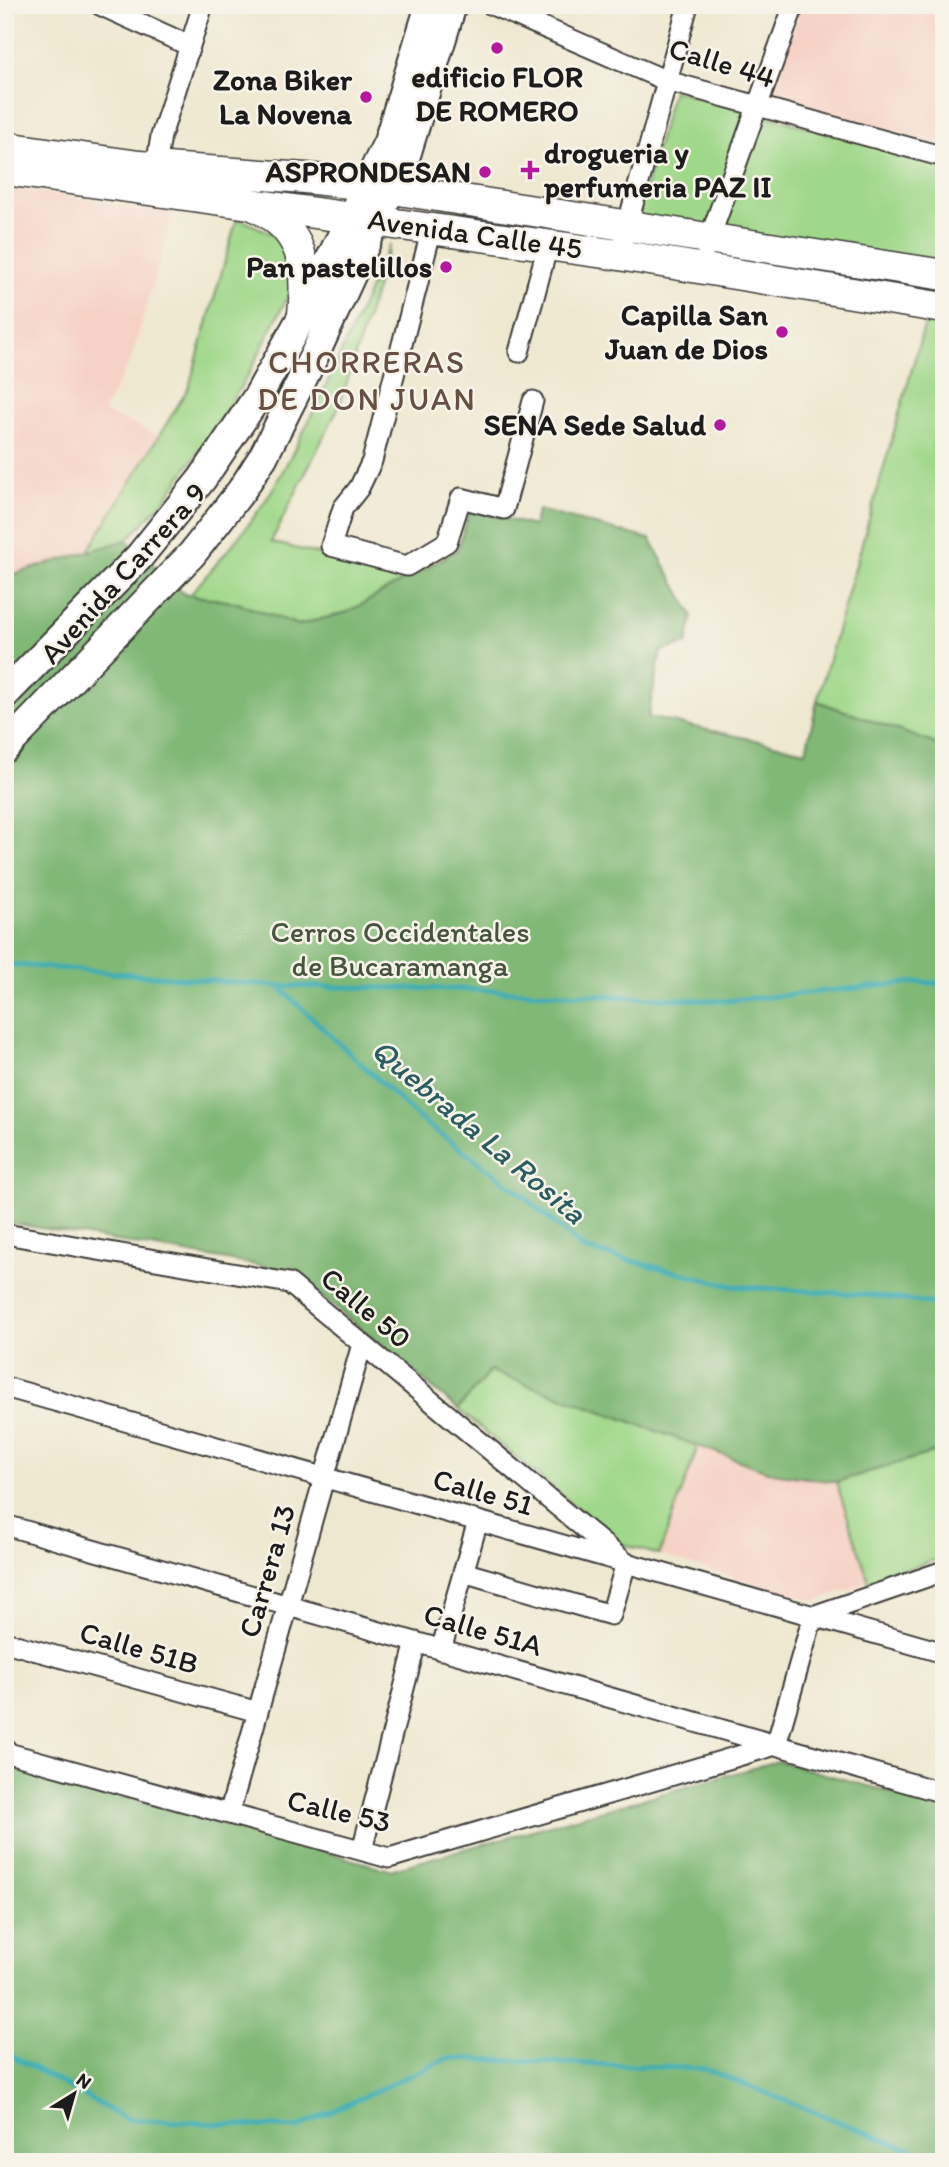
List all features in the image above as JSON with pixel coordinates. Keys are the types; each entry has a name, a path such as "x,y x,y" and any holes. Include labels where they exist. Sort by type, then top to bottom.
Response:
{"main road":[{"name":"Avenida Carrera 9","path":"5,748 166,583 217,524 263,457 315,354 379,187 388,142 430,5"},
{"name":"Avenida Carrera 9","path":"379,187 406,155 452,5"},
{"name":"Avenida Calle 45","path":"5,147 154,179 251,204 941,300"},
{"name":"Avenida Calle 45","path":"5,170 154,179 283,176 379,187 944,275"},
{"path":"251,204 274,217 298,248 306,278 303,315"},
{"name":"Avenida Carrera 9","path":"5,694 139,557 202,479 264,385 303,315 365,218"}],"street":[{"path":"100,5 190,46"},
{"path":"154,179 161,136 203,5"},
{"name":"Calle 44","path":"492,5 667,81 944,157"},
{"path":"620,255 688,5"},
{"path":"699,268 794,5"},
{"path":"432,228 372,461 359,488 343,508 331,546 407,566 447,542 461,498 504,509 533,401"},
{"path":"519,352 548,245"},
{"name":"Calle 50","path":"5,1234 289,1283 626,1563"},
{"name":"Carrera 13","path":"229,1814 362,1344"},
{"name":"Calle 51","path":"5,1387 944,1653"},
{"path":"441,1650 478,1521"},
{"name":"Calle 51A","path":"5,1525 944,1793"},
{"path":"463,1572 611,1615 626,1563"},
{"path":"776,1745 813,1616 944,1571"},
{"name":"Calle 51B","path":"5,1642 258,1712"},
{"path":"362,1850 416,1642"},
{"name":"Calle 53","path":"7,1751 389,1858 776,1745"}],"shaded area":[{"path":"802,5 944,5 944,147 770,96"},
{"path":"5,187 173,212 132,357 103,412 160,436 87,553 14,574 5,569"},
{"path":"698,1446 773,1473 836,1482 869,1582 815,1601 659,1555"}],"green space":[{"path":"673,90 944,165 944,268 637,217"},
{"path":"237,218 273,234 290,253 292,288 247,377 164,501 127,540 87,553 189,387"},
{"path":"390,244 340,404 271,542 409,577 348,612 298,625 237,603 190,595 246,528 275,485 321,396"},
{"path":"925,323 944,326 944,747 817,701"},
{"name":"Cerros Occidentales de Bucaramanga","path":"470,510 533,526 538,510 650,539 693,616 687,644 661,651 648,717 806,751 817,701 944,747 944,1449 836,1482 773,1473 490,1371 458,1409 291,1271 5,1222 5,569 14,574 127,540 184,594 237,603 299,625 348,612 457,550"},
{"path":"490,1371 698,1446 659,1555 619,1543 458,1409"},
{"path":"944,1449 944,1557 869,1582 836,1482"},
{"path":"778,1761 944,1807 944,2162 5,2162 5,1764 390,1870"}],"waterway":[{"name":"Quebrada La Rosita","path":"5,964 278,986 421,1120 519,1192 584,1249 732,1286 867,1295 944,1305"},
{"path":"280,986 458,989 724,1001 920,982 944,984"},
{"path":"5,2052 126,2119 296,2128 448,2058 705,2069 941,2162"}],"place":[{"name":"edificio FLOR DE ROMERO","path":"497,48"},
{"name":"Zona Biker La Novena","path":"366,97"},
{"name":"drogueria y perfumeria PAZ II","path":"530,170"},
{"name":"ASPRONDESAN","path":"485,172"},
{"name":"Pan pastelillos","path":"446,267"},
{"name":"Capilla San Juan de Dios","path":"782,332"},
{"name":"SENA Sede Salud","path":"720,425"}],"district":[{"name":"CHORRERAS DE DON JUAN","path":"367,380"}]}
